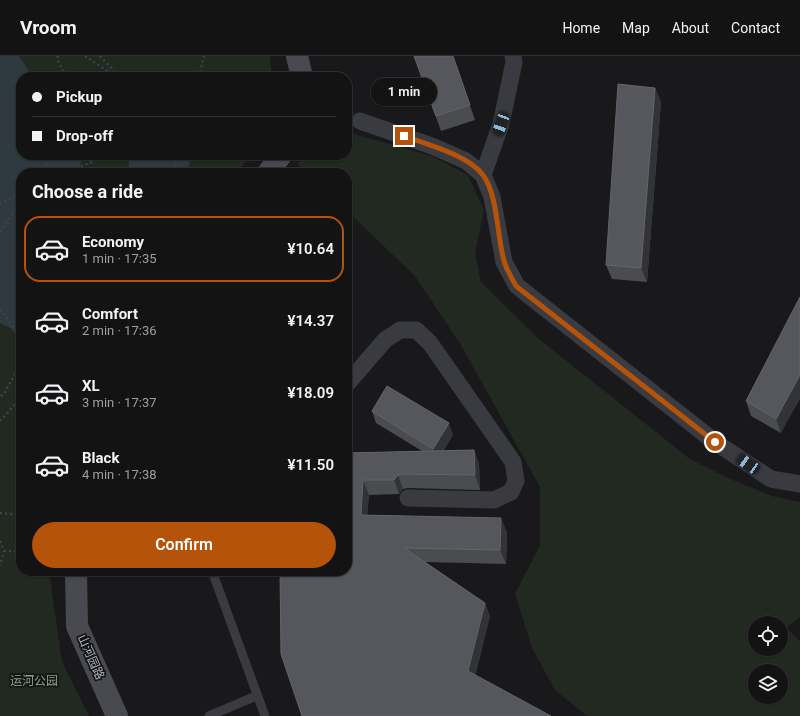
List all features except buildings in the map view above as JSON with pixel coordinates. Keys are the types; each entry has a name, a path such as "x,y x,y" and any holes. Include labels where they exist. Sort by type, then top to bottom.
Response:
{"street":[{"path":"297,56 301,72"},
{"path":"483,175 501,124 514,62 513,56"},
{"path":"360,121 432,146 466,161 483,175 492,197 504,262 516,286 715,442 771,479 800,484"},
{"path":"352,378 385,340 400,330 416,330 430,343 513,462 516,481 511,492 494,500 408,498"},
{"name":"山河园路","path":"76,576 77,626 117,716"}],"lane":[{"path":"214,576 256,696 265,716"},
{"path":"209,716 256,696"}],"path":[{"path":"58,56 64,72"},
{"path":"85,56 109,72"},
{"path":"100,56 114,72"},
{"path":"200,72 204,56"},
{"path":"76,168 94,160"},
{"path":"0,204 16,195"},
{"path":"0,232 16,208"},
{"path":"0,310 8,317 16,337"},
{"path":"0,397 4,394 16,372"},
{"path":"0,421 16,403"},
{"path":"0,513 16,515"},
{"path":"0,541 4,551 0,566"},
{"path":"4,551 16,551"}],"green space":[{"name":"运河公园","path":"0,56 270,56 272,72 16,72 16,160 246,160 241,168 16,168 16,576 50,576 62,662 89,716 0,716"},
{"path":"352,133 432,156 468,175 484,210 475,253 481,282 539,339 690,459 728,478 772,496 800,502 800,617 788,626 788,616 748,616 748,656 788,656 788,630 800,641 800,716 587,716 555,690 532,648 515,594 540,545 540,487 461,345 415,276 352,216 352,168 302,168 298,164 301,160 352,160"}],"shaded area":[{"path":"0,56 19,56 30,72 16,72 16,160 81,160 80,168 16,168 16,331 0,323"},
{"path":"128,160 190,160 188,168 129,168"}],"route":[{"path":"404,136 466,161 483,175 492,197 504,262 516,286 715,442"}]}
